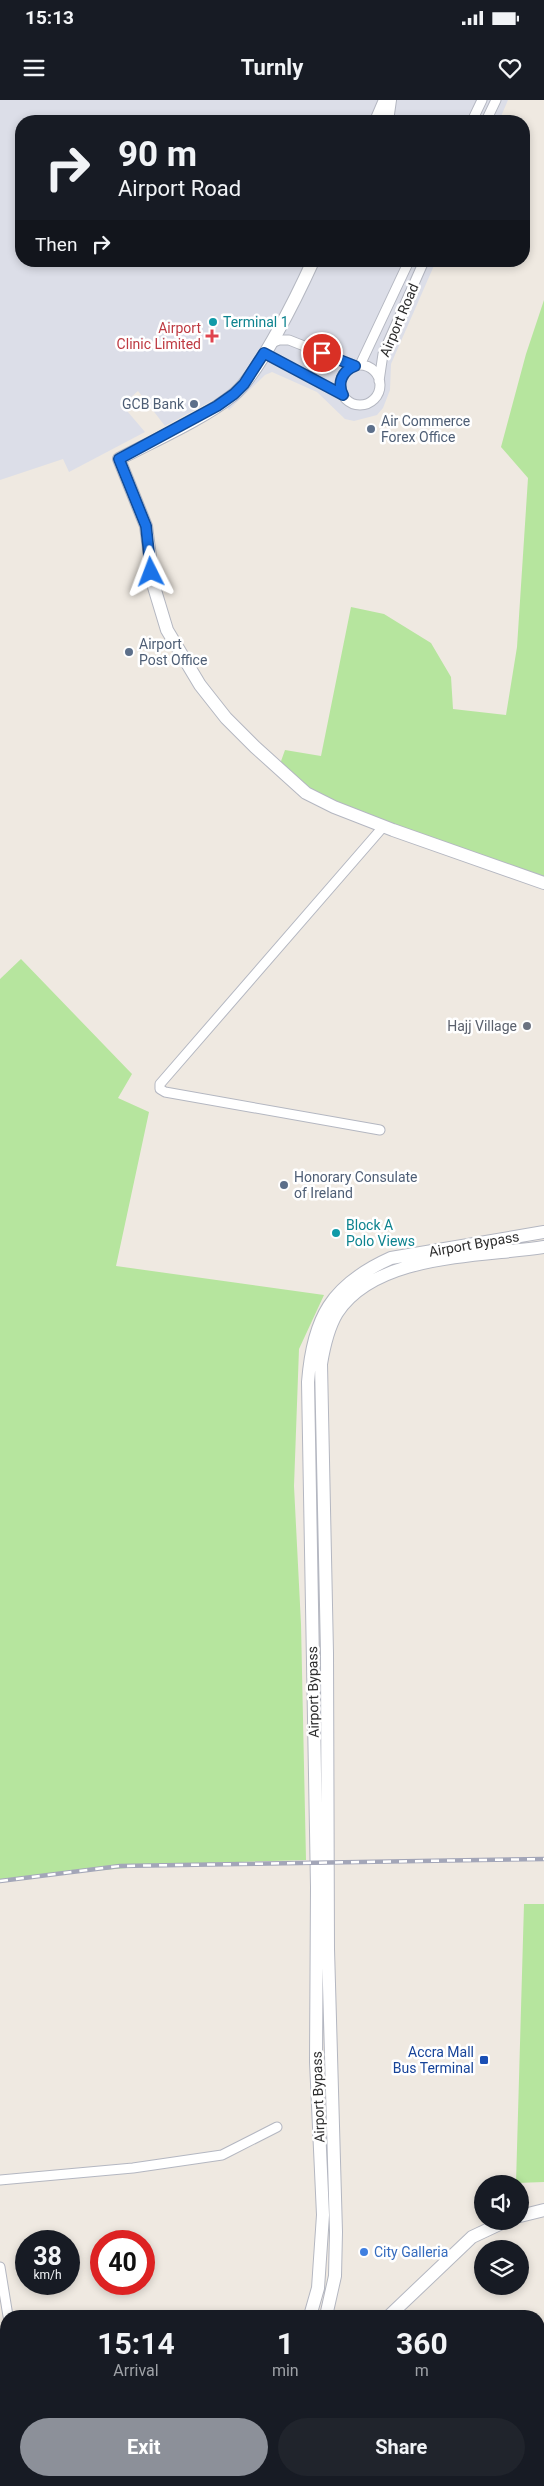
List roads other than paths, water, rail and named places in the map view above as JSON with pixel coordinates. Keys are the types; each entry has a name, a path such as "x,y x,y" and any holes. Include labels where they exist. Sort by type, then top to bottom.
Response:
{"main road":[{"path":"379,115 385,100"},
{"path":"387,115 390,100"},
{"path":"311,267 267,348 244,384 234,394 217,406 119,459 146,526 154,587 167,630 200,685 243,735 306,792 353,816 544,883"},
{"path":"305,280 319,267"},
{"name":"Airport Bypass","path":"312,2310 318,2288 323,2215 315,2009 317,1887 308,1382 312,1346 325,1310 334,1296 357,1276 375,1265 400,1256 544,1232"},
{"name":"Airport Bypass","path":"327,2310 335,2276 336,2232 328,1968 327,1653 321,1364 329,1330 337,1314 358,1289 387,1272 437,1261 544,1247"},
{"path":"529,2214 544,2210"},
{"path":"395,2310 472,2237 487,2230"}],"street":[{"path":"475,115 482,100"},
{"path":"489,115 496,100"},
{"name":"Airport Road","path":"343,395 340,387 341,378 347,370 357,366 406,267"},
{"name":"Airport Road","path":"379,381 372,370 289,340 279,340 267,348 343,395 351,403 367,403 376,397 379,381 383,354 421,267"},
{"path":"380,1130 165,1092 160,1089 160,1084 383,827"},
{"path":"0,2180 133,2168 222,2155 277,2127"},
{"path":"0,2267 7,2310"}],"railway":[{"path":"0,1881 120,1866 544,1859"}],"place":[{"name":"Terminal 1","path":"213,322"},
{"name":"Airport Clinic Limited","path":"212,336"},
{"name":"GCB Bank","path":"194,404"},
{"name":"Air Commerce Forex Office","path":"371,429"},
{"name":"Airport Post Office","path":"129,652"},
{"name":"Hajj Village","path":"527,1026"},
{"name":"Honorary Consulate of Ireland","path":"284,1185"},
{"name":"Block A Polo Views","path":"336,1233"},
{"name":"Accra Mall Bus Terminal","path":"484,2060"},
{"name":"City Galleria","path":"364,2252"}]}
